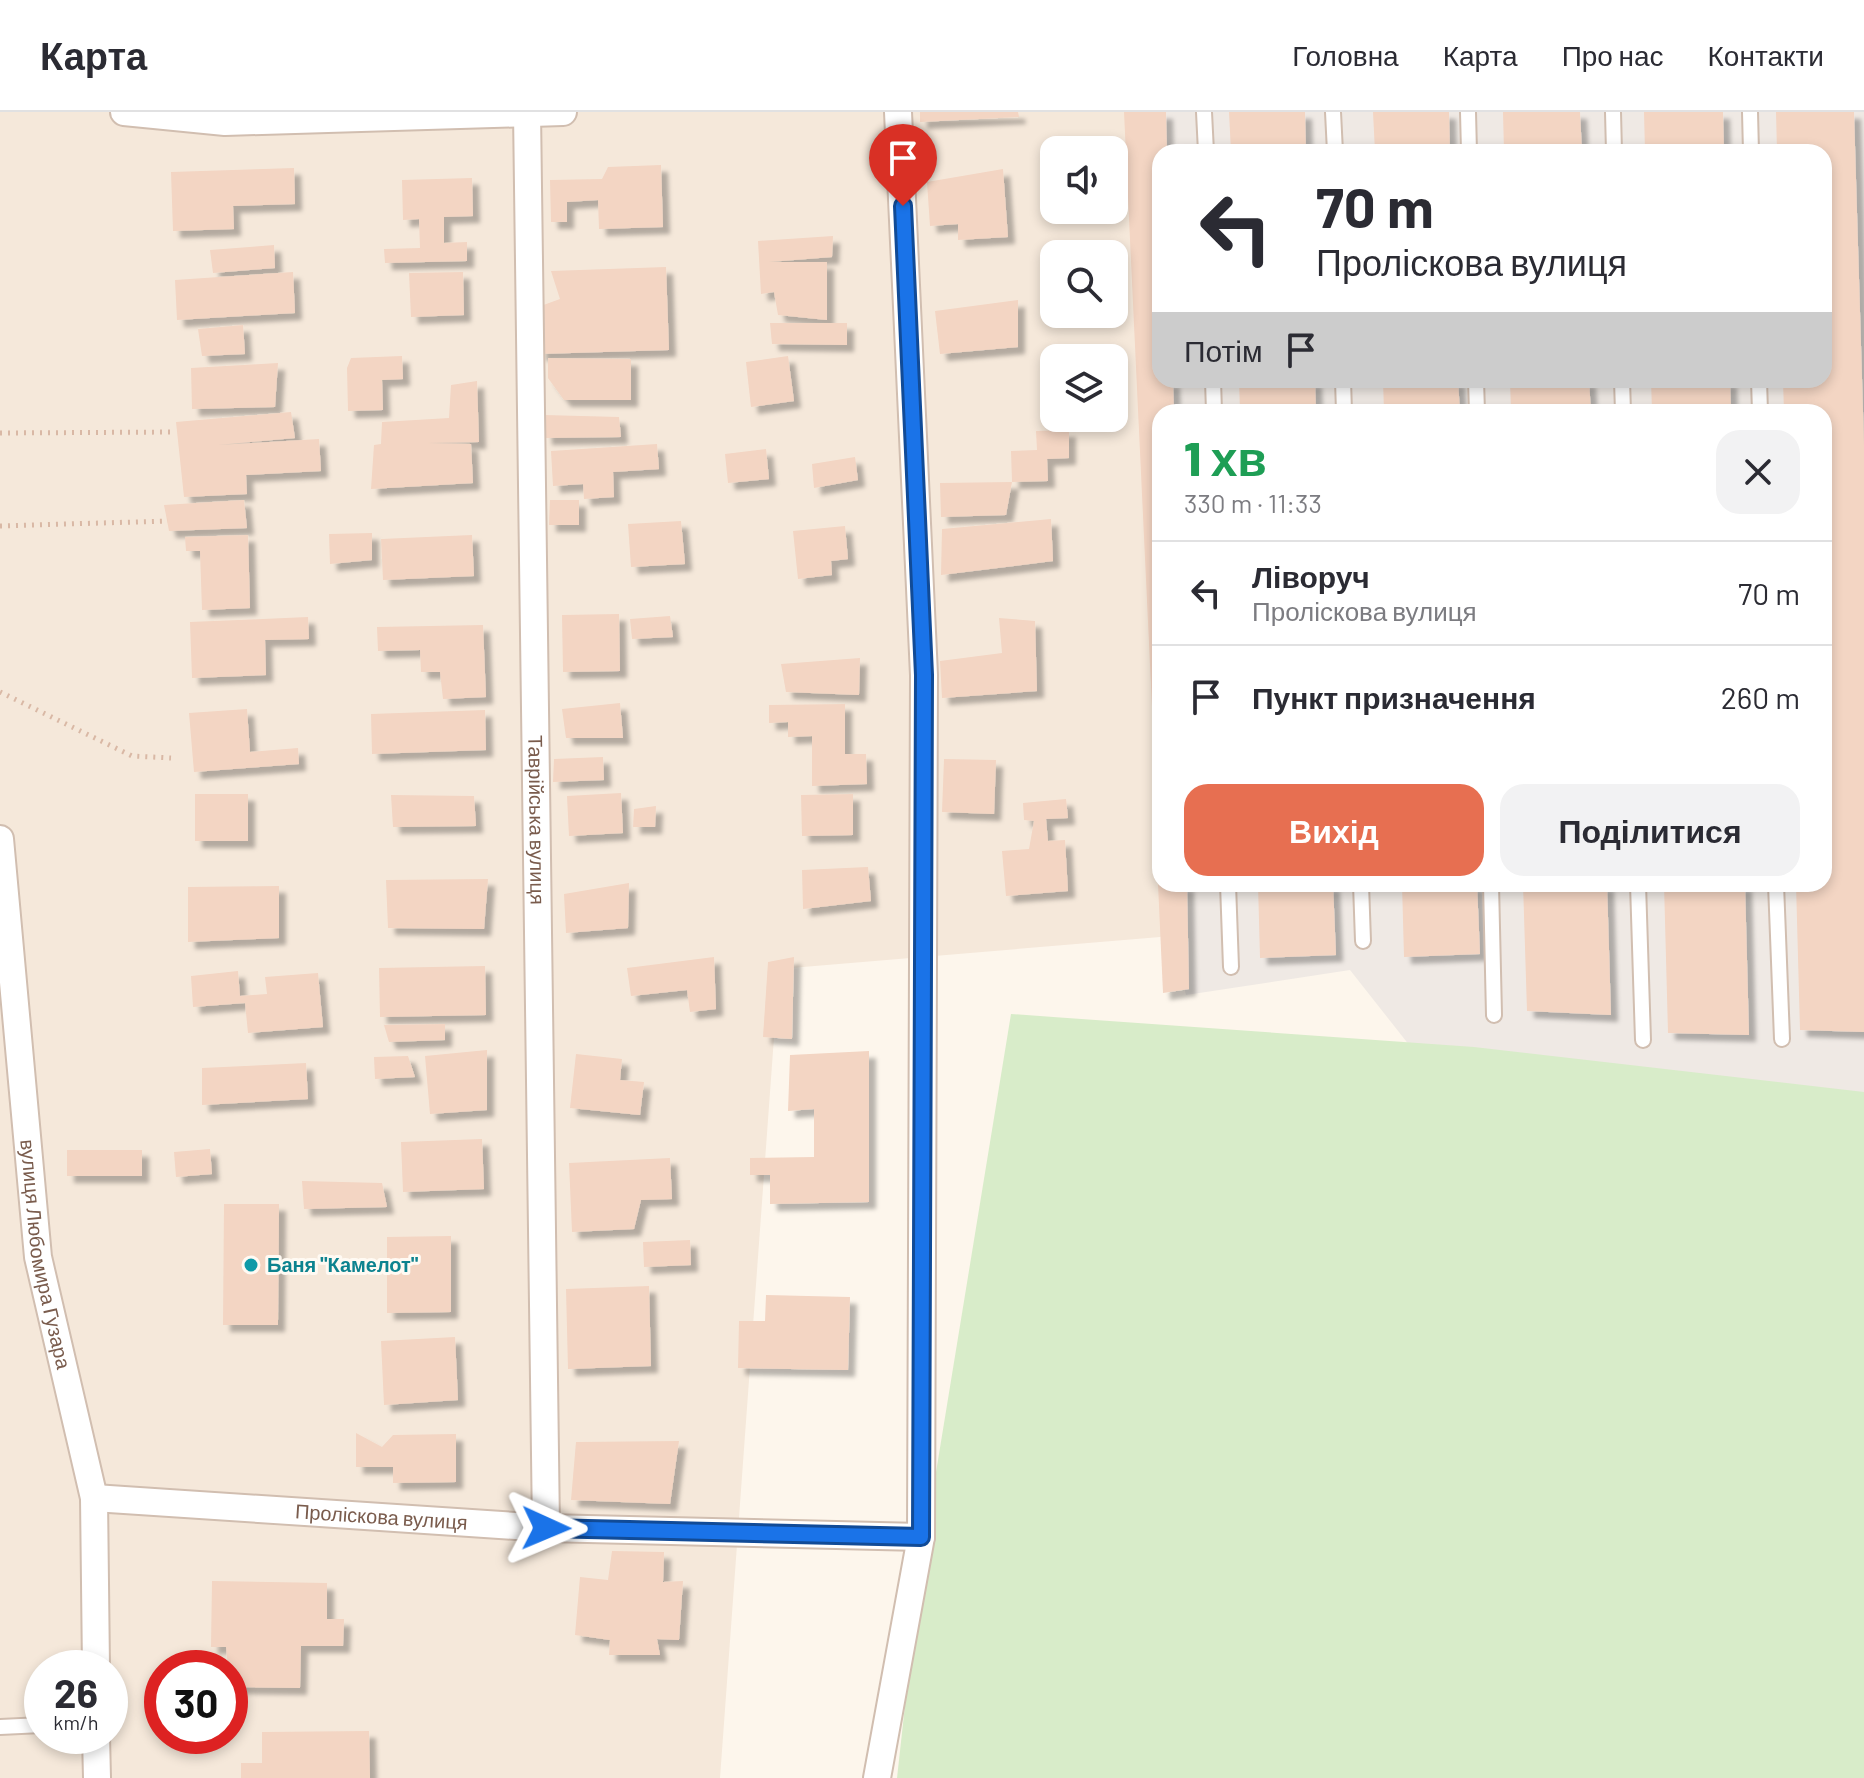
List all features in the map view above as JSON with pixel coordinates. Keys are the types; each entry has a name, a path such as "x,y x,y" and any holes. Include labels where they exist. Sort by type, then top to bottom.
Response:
{"street":[{"path":"124,112 225,122 563,112"},
{"name":"Таврійська вулиця","path":"527,112 546,1528"},
{"path":"877,1778 921,1537 924,675 898,112"},
{"name":"вулиця Любомира Гузара","path":"0,839 38,1257 94,1498 96,1650"},
{"name":"Проліскова вулиця","path":"94,1498 546,1528 921,1537"},
{"path":"96,1754 97,1778"}],"lane":[{"path":"1204,112 1206,144"},
{"path":"1333,112 1335,144"},
{"path":"1468,112 1469,144"},
{"path":"1613,112 1614,144"},
{"path":"1750,112 1751,144"},
{"path":"1228,892 1231,967"},
{"path":"1361,892 1363,941"},
{"path":"1491,892 1494,1015"},
{"path":"1638,892 1643,1040"},
{"path":"1776,892 1782,1039"},
{"path":"0,1727 24,1726"}],"path":[{"path":"0,433 176,432"},
{"path":"0,526 168,521"},
{"path":"0,692 132,756 171,758"}],"shaded area":[{"path":"0,112 1137,112 1152,465 1152,892 1162,892 1172,936 779,969 720,1778 0,1778"},
{"path":"1137,112 1864,112 1864,1109 1447,1093 1350,970 1186,995 1172,936 1170,892 1832,892 1832,404 1159,404 1158,388 1832,388 1832,144 1152,144 1152,308"}],"green space":[{"path":"1011,1014 1474,1047 1864,1092 1864,1778 897,1778 920,1570"}],"building":[{"path":"920,112 1018,112 1019,117 920,122"},
{"path":"1124,112 1166,112 1167,144 1152,144 1152,388 1173,388 1174,404 1152,404 1152,707 1128,197 1128,136 1125,136"},
{"path":"1229,112 1305,112 1306,144 1231,144"},
{"path":"1373,112 1449,112 1450,144 1375,144"},
{"path":"1503,112 1580,112 1582,144 1504,144"},
{"path":"1644,112 1723,112 1724,144 1645,144"},
{"path":"1776,112 1854,112 1864,445 1864,1032 1800,1030 1796,892 1832,892 1832,404 1784,404 1783,388 1832,388 1832,144 1777,144"},
{"path":"661,165 663,227 599,229 598,200 567,202 567,222 551,222 550,180 602,179 608,167"},
{"path":"294,168 295,204 233,206 234,229 173,231 171,172"},
{"path":"1003,169 1008,237 958,240 958,224 930,226 927,182"},
{"path":"472,178 473,216 444,217 444,243 467,242 467,261 385,263 384,249 420,248 419,219 403,220 402,180"},
{"path":"833,236 832,257 769,262 827,262 827,320 778,315 774,292 761,294 758,241"},
{"path":"274,245 275,268 213,273 210,250"},
{"path":"666,267 669,350 539,354 538,307 560,299 551,271"},
{"path":"293,272 295,313 177,320 175,280"},
{"path":"463,272 464,315 411,317 409,273"},
{"path":"1018,300 1018,347 940,354 935,311"},
{"path":"770,323 847,323 847,345 772,344"},
{"path":"243,325 245,354 202,356 198,329"},
{"path":"402,356 403,379 382,380 383,410 348,411 347,368 351,358"},
{"path":"788,356 794,401 751,407 746,362"},
{"path":"548,358 631,359 631,400 564,400 548,378"},
{"path":"278,363 275,407 192,409 191,368"},
{"path":"477,381 479,442 428,443 471,444 473,483 371,489 374,445 381,444 382,422 449,418 451,385"},
{"path":"1239,388 1315,388 1316,404 1240,404"},
{"path":"1383,388 1458,388 1460,404 1384,404"},
{"path":"1510,388 1590,388 1590,404 1511,404"},
{"path":"1651,388 1730,388 1731,404 1652,404"},
{"path":"291,412 295,438 218,445 319,439 321,471 246,475 247,494 184,497 176,422"},
{"path":"544,415 619,417 621,437 545,438"},
{"path":"1036,431 1069,432 1069,458 1047,459 1048,481 1012,482 1011,451 1037,450"},
{"path":"657,444 659,469 613,472 614,497 584,499 583,484 553,486 551,451"},
{"path":"766,449 769,479 728,483 725,454"},
{"path":"855,457 858,480 814,488 812,464"},
{"path":"1012,482 1006,515 941,517 940,483"},
{"path":"244,500 247,528 169,531 164,505"},
{"path":"550,500 579,500 579,525 549,525"},
{"path":"1051,519 1053,561 941,575 942,529"},
{"path":"681,521 685,564 631,567 628,524"},
{"path":"845,526 848,559 831,561 832,575 798,579 793,531"},
{"path":"372,533 372,560 330,564 329,534"},
{"path":"248,535 250,608 202,610 200,551 186,551 185,537"},
{"path":"472,535 474,576 383,580 381,539"},
{"path":"619,614 620,671 563,672 562,615"},
{"path":"670,616 673,637 632,639 630,619"},
{"path":"308,617 309,639 265,640 266,675 192,678 190,622"},
{"path":"999,618 1035,621 1037,691 942,698 940,661 1002,653"},
{"path":"483,625 486,697 443,699 440,672 421,672 420,650 378,651 377,627"},
{"path":"860,658 859,695 786,692 781,664"},
{"path":"620,703 623,738 566,738 562,709"},
{"path":"845,704 845,754 866,754 867,784 812,786 812,736 788,737 788,722 769,723 769,705"},
{"path":"247,709 250,752 298,748 299,764 194,772 189,713"},
{"path":"485,710 486,750 372,754 371,714"},
{"path":"603,757 604,780 553,782 554,759"},
{"path":"944,759 996,760 994,814 942,812"},
{"path":"621,793 623,833 569,836 567,796"},
{"path":"195,794 248,794 248,841 195,841"},
{"path":"853,794 853,835 802,836 801,795"},
{"path":"391,795 474,796 476,826 393,827"},
{"path":"1066,799 1068,818 1046,819 1048,841 1065,840 1068,891 1006,896 1002,851 1029,849 1034,821 1024,820 1023,803"},
{"path":"656,806 655,827 633,827 634,809"},
{"path":"868,867 871,901 803,909 802,870"},
{"path":"488,879 484,929 388,928 386,880"},
{"path":"629,883 628,928 566,933 564,894"},
{"path":"279,886 279,938 188,942 188,887"},
{"path":"1158,892 1187,892 1189,989 1163,993"},
{"path":"1258,892 1333,892 1336,955 1260,958"},
{"path":"1402,892 1477,892 1480,954 1404,957"},
{"path":"1523,892 1607,892 1611,1015 1527,1011"},
{"path":"1664,892 1745,892 1749,1035 1668,1033"},
{"path":"714,957 716,1009 690,1012 687,990 631,996 627,968"},
{"path":"794,957 792,1039 763,1037 768,962"},
{"path":"485,966 486,1015 380,1017 379,968"},
{"path":"238,971 240,996 267,994 265,977 318,973 323,1027 248,1033 245,1003 193,1007 191,976"},
{"path":"445,1024 445,1040 389,1042 384,1025"},
{"path":"487,1050 487,1110 430,1114 425,1056"},
{"path":"869,1051 869,1202 770,1204 770,1175 750,1175 750,1158 814,1157 814,1109 788,1111 790,1055"},
{"path":"576,1054 622,1059 620,1080 644,1082 640,1115 570,1108"},
{"path":"408,1056 415,1077 375,1079 374,1057"},
{"path":"306,1063 308,1099 202,1105 202,1068"},
{"path":"482,1139 484,1189 403,1192 401,1142"},
{"path":"210,1149 212,1174 176,1177 174,1152"},
{"path":"67,1150 142,1150 142,1176 67,1176"},
{"path":"670,1158 672,1199 641,1200 634,1229 572,1232 569,1163"},
{"path":"302,1181 382,1183 387,1207 304,1209"},
{"name":"Баня \"Камелот\"","path":"224,1204 279,1204 278,1325 223,1325"},
{"path":"451,1236 451,1312 387,1313 387,1237"},
{"path":"690,1240 691,1265 644,1267 643,1242"},
{"path":"649,1286 651,1366 568,1369 566,1289"},
{"path":"766,1295 850,1297 848,1370 738,1368 739,1321 765,1321"},
{"path":"455,1337 458,1400 384,1405 381,1341"},
{"path":"356,1433 382,1447 393,1435 456,1434 456,1482 393,1483 393,1467 356,1467"},
{"path":"679,1441 670,1504 571,1500 576,1442"},
{"path":"612,1551 664,1552 663,1582 683,1581 679,1640 657,1639 660,1655 609,1655 610,1640 575,1635 580,1577 608,1580"},
{"path":"212,1581 327,1583 327,1619 344,1619 343,1646 301,1646 300,1688 248,1687 248,1650 211,1647"},
{"path":"369,1731 370,1778 241,1778 241,1763 262,1763 262,1732"}],"place":[{"name":"Баня \"Камелот\"","path":"251,1265"}],"route":[{"path":"546,1528 921,1537 924,675 903,206"}]}
